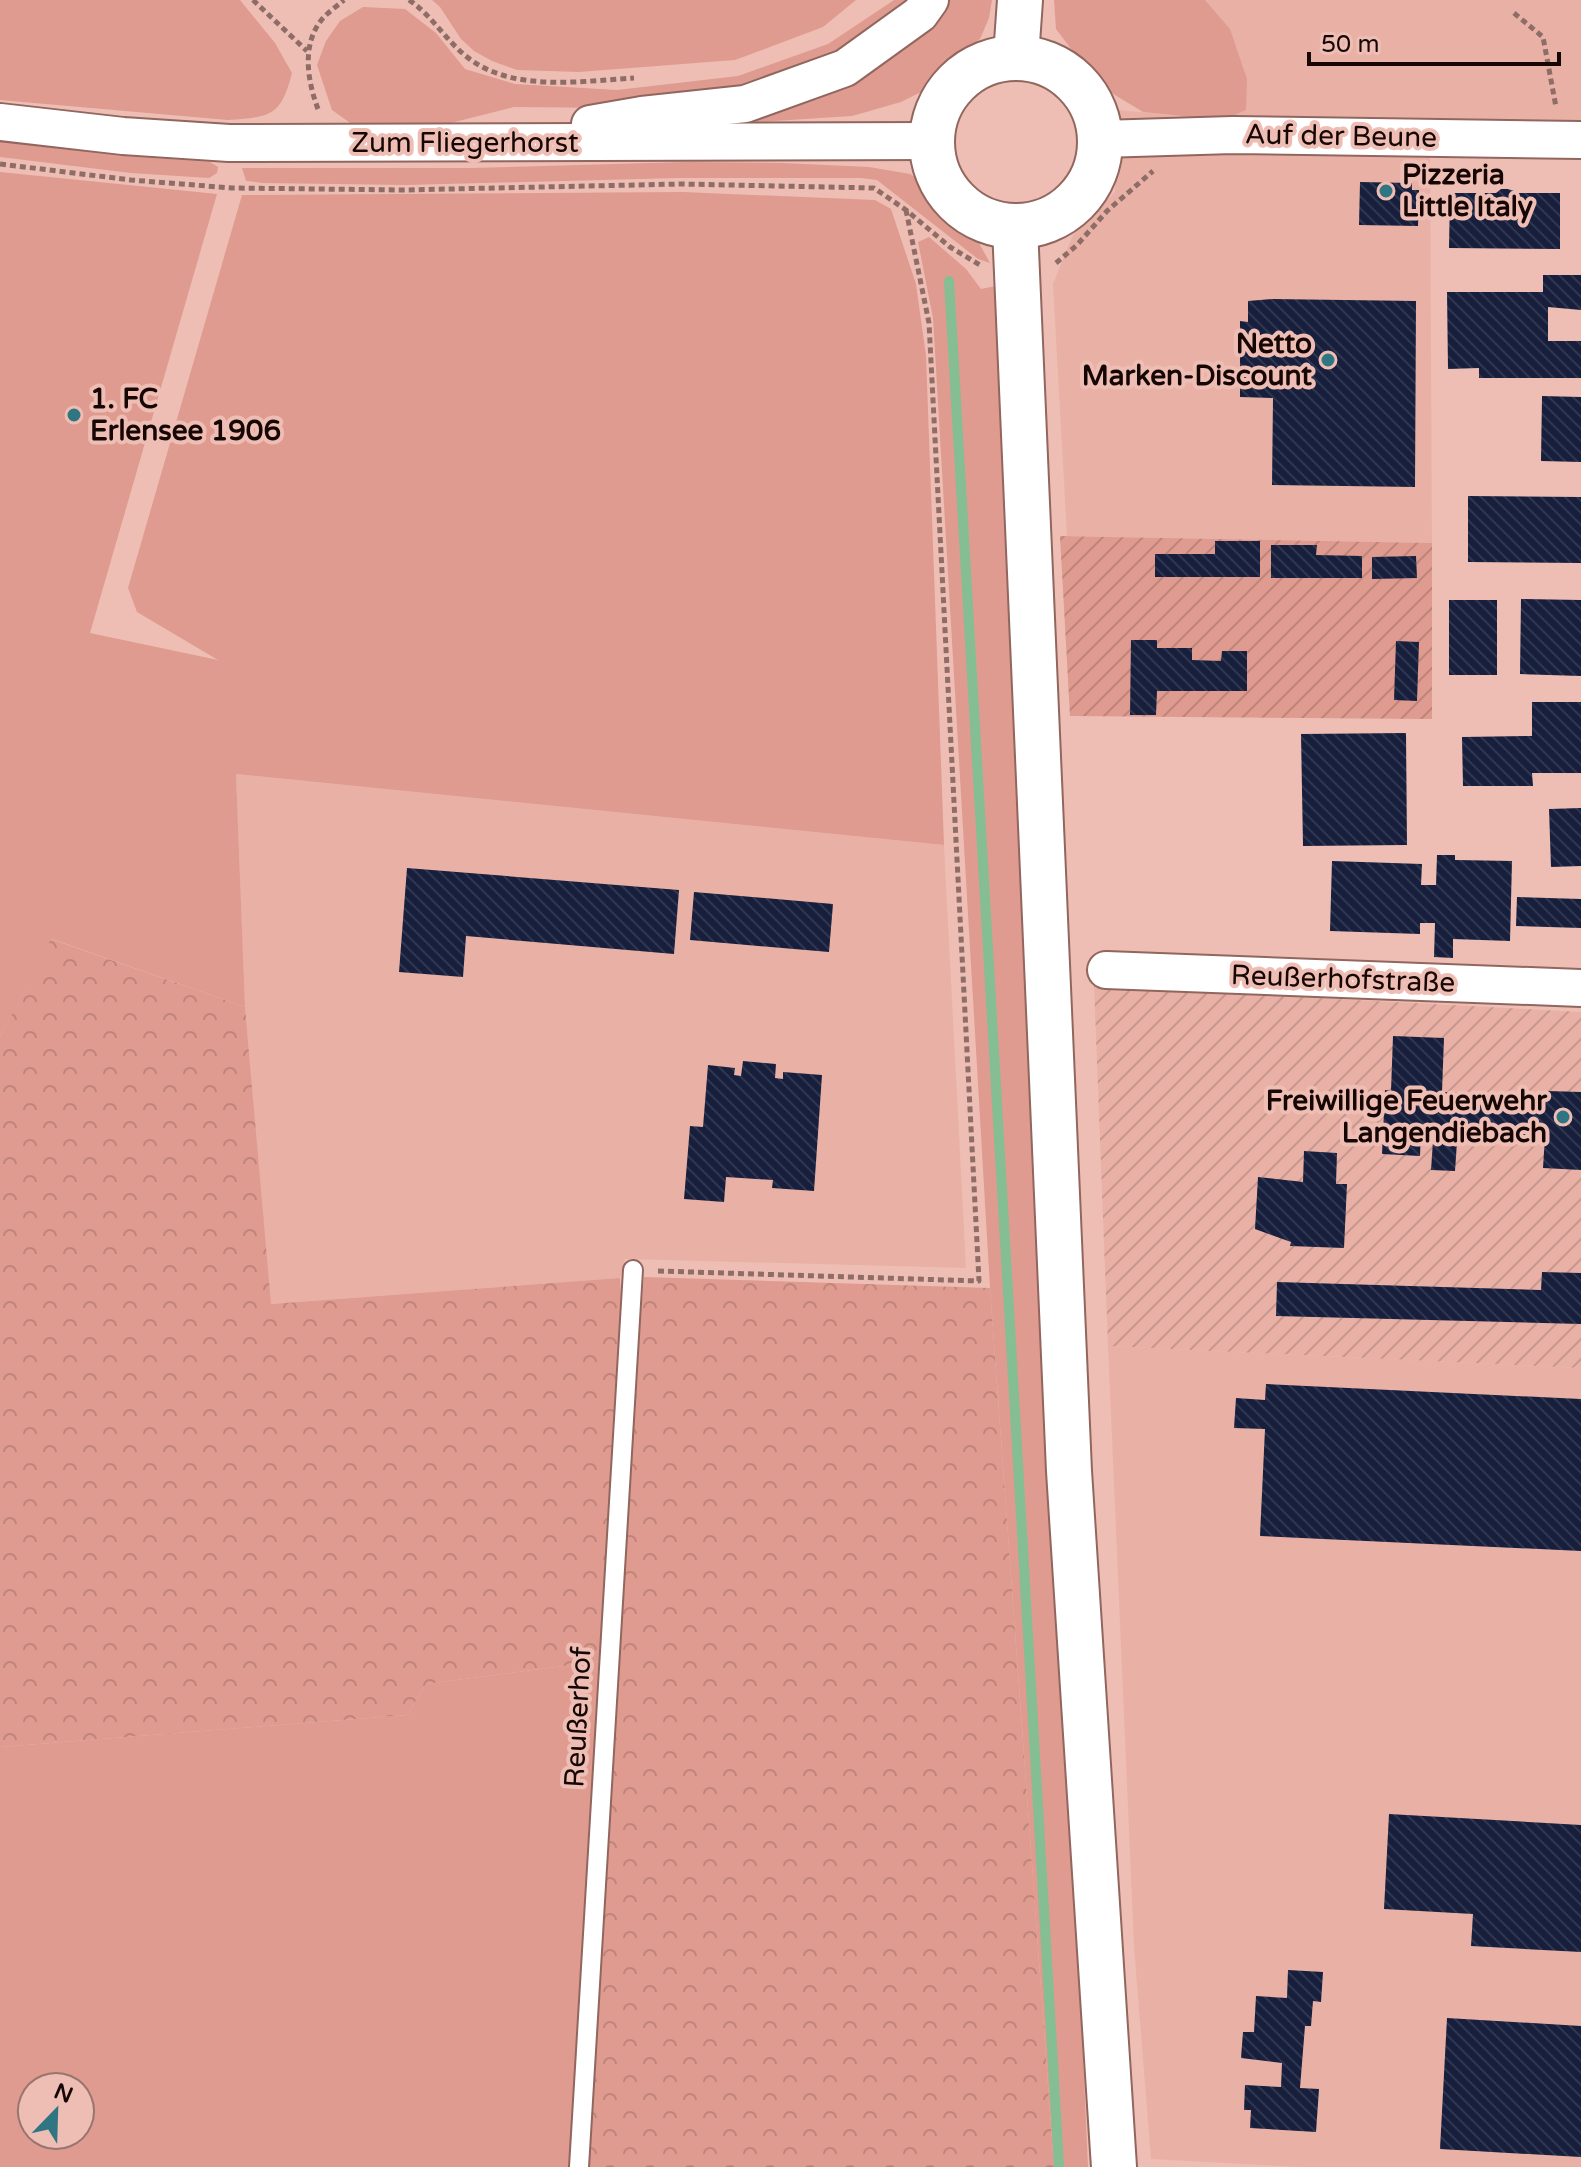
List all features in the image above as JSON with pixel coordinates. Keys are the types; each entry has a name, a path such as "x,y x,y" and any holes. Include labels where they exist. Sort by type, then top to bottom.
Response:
{"main road":[{"path":"1016,57 1020,0"},
{"path":"1016,248 1042,223 1066,211 1086,191 1098,166 1101,139 1096,114 1084,91 1075,82 1042,61 1016,57 989,61 966,73 947,92 935,115 931,141 935,168 947,191 965,210 989,223 1016,248 1069,1471 1114,2167"}],"street":[{"path":"474,144 642,115 745,104 845,68 920,14 930,0"},
{"name":"Zum Fliegerhorst","path":"0,122 183,140 474,144 931,141"},
{"name":"Auf der Beune","path":"1101,139 1285,135 1571,140"},
{"name":"Reußerhofstraße","path":"1106,970 1581,988"}],"lane":[{"name":"Reußerhof","path":"579,2167 633,1270"}],"path":[{"path":"253,0 307,51"},
{"path":"332,143 310,89 307,51 322,18 344,0"},
{"path":"409,0 424,10 469,59 489,71 516,79 581,82 643,78"},
{"path":"1514,13 1543,37 1571,140"},
{"path":"0,164 131,180 232,188 403,190 681,184 874,188 950,247 988,270 1016,248 1053,265 1077,245 1107,211 1158,167 1162,137"},
{"path":"633,1270 979,1281 929,323 906,210"}],"shaded area":[{"path":"1205,0 1581,0 1581,130 1430,137 1432,543 1067,536 1053,284 1073,235 1115,192 1119,110 1223,120 1230,29"},
{"path":"236,774 944,845 966,1268 625,1259 620,1278 270,1304 245,1007"},
{"path":"1094,986 1581,1012 1581,1368 1108,1346"},
{"path":"1108,1346 1581,1368 1581,2167 1300,2167 1151,2159 1134,1947"}],"green space":[{"path":"0,0 240,0 275,43 292,73 283,98 272,112 243,119 0,100"},
{"path":"432,0 856,0 823,27 735,60 579,72 517,70 492,61 461,39"},
{"path":"894,0 917,0 842,62 746,97 621,108 514,107 447,124 388,129 353,125 332,110 317,65 326,41 340,21 363,7 405,9 436,33 465,69 515,84 617,90 738,76 828,44"},
{"path":"942,0 992,0 989,18 980,39 958,53 923,91 901,102 852,116 741,123 744,115"},
{"path":"1054,0 1205,0 1230,29 1247,79 1246,110 1223,120 1143,112 1110,92 1078,58 1056,29"},
{"path":"0,141 210,162 218,167 217,173 209,178 131,173 0,157"},
{"path":"687,162 869,167 910,174 928,185 974,234 990,263 978,259 877,180 678,178 406,185 264,183 246,181 242,168 470,168"},
{"path":"0,172 217,194 90,633 218,660 137,612 128,588 242,195 683,192 875,200 891,209 916,284 926,356 944,845 236,774 245,1007 52,939 0,1037"},
{"path":"929,237 966,269 981,289 996,286 1023,700 1088,2167 1054,2167 990,1288 933,318 918,242"},
{"path":"1060,536 1432,543 1432,719 1070,716"},
{"path":"51,939 245,1007 271,1304 620,1278 602,1661 426,1684 407,1715 0,1747 0,1037"},
{"path":"644,1277 990,1288 1054,2167 585,2167 611,1652"},
{"path":"602,1661 571,2167 0,2167 0,1747 407,1715 426,1684"}],"building":[{"path":"1360,182 1412,183 1412,190 1419,190 1418,226 1359,225"},
{"path":"1501,189 1514,193 1560,193 1560,249 1449,248 1450,193 1496,193"},
{"path":"1543,275 1581,275 1581,310 1548,307 1548,341 1581,341 1581,378 1479,378 1479,368 1448,369 1447,292 1543,292"},
{"name":"Netto Marken-Discount","path":"1248,301 1416,301 1415,487 1272,485 1273,398 1240,397 1240,321 1248,322"},
{"path":"1542,396 1581,397 1581,462 1541,461"},
{"path":"1468,496 1581,497 1581,563 1468,562"},
{"path":"1215,541 1260,541 1260,577 1155,577 1155,554 1215,554"},
{"path":"1271,545 1317,545 1316,555 1362,556 1362,578 1271,578"},
{"path":"1416,556 1417,578 1372,579 1372,557"},
{"path":"1521,599 1581,600 1581,676 1520,674"},
{"path":"1449,600 1497,600 1497,675 1449,675"},
{"path":"1131,640 1157,640 1157,648 1192,648 1192,660 1221,661 1222,651 1247,651 1247,691 1157,691 1156,715 1130,715"},
{"path":"1396,641 1419,642 1417,701 1394,700"},
{"path":"1532,702 1581,702 1581,773 1532,773 1533,786 1463,786 1462,737 1532,736"},
{"path":"1406,733 1407,845 1303,846 1301,734"},
{"path":"1581,808 1581,866 1551,867 1549,809"},
{"path":"1437,855 1455,855 1455,860 1512,861 1510,941 1453,939 1453,958 1434,957 1435,923 1420,923 1420,934 1330,931 1332,861 1422,864 1421,885 1436,885"},
{"path":"407,868 679,890 674,954 466,936 463,977 399,972"},
{"path":"694,892 833,904 829,952 690,940"},
{"path":"1517,897 1581,899 1581,928 1516,926"},
{"path":"1393,1036 1444,1038 1442,1092 1547,1097 1547,1091 1581,1092 1581,1170 1543,1168 1545,1136 1421,1131 1420,1156 1382,1154 1385,1090 1391,1091"},
{"path":"743,1061 776,1064 775,1078 783,1079 783,1072 822,1075 814,1191 772,1188 773,1180 726,1177 724,1202 684,1199 690,1126 703,1127 708,1065 735,1068 734,1075 741,1076"},
{"path":"1433,1141 1457,1142 1455,1171 1431,1170"},
{"path":"1304,1151 1337,1153 1336,1184 1347,1184 1344,1248 1290,1246 1291,1242 1255,1229 1258,1177 1303,1182"},
{"path":"1542,1272 1581,1273 1581,1324 1276,1316 1277,1282 1541,1290"},
{"path":"1266,1384 1581,1399 1581,1551 1260,1536 1265,1429 1234,1428 1236,1398 1265,1400"},
{"path":"1389,1814 1581,1825 1581,1952 1471,1946 1473,1914 1384,1909"},
{"path":"1288,1970 1323,1972 1321,2002 1313,2001 1311,2026 1305,2026 1300,2088 1319,2089 1316,2132 1250,2128 1251,2110 1244,2110 1245,2085 1281,2087 1282,2063 1241,2058 1243,2032 1254,2032 1256,1996 1287,1998"},
{"path":"1447,2018 1581,2026 1581,2157 1440,2149"}],"waterway":[{"path":"949,281 1059,2167"}],"place":[{"name":"Pizzeria Little Italy","path":"1386,191"},
{"name":"Netto Marken-Discount","path":"1328,360"},
{"name":"1. FC Erlensee 1906","path":"74,415"},
{"name":"Freiwillige Feuerwehr Langendiebach","path":"1563,1117"}]}
